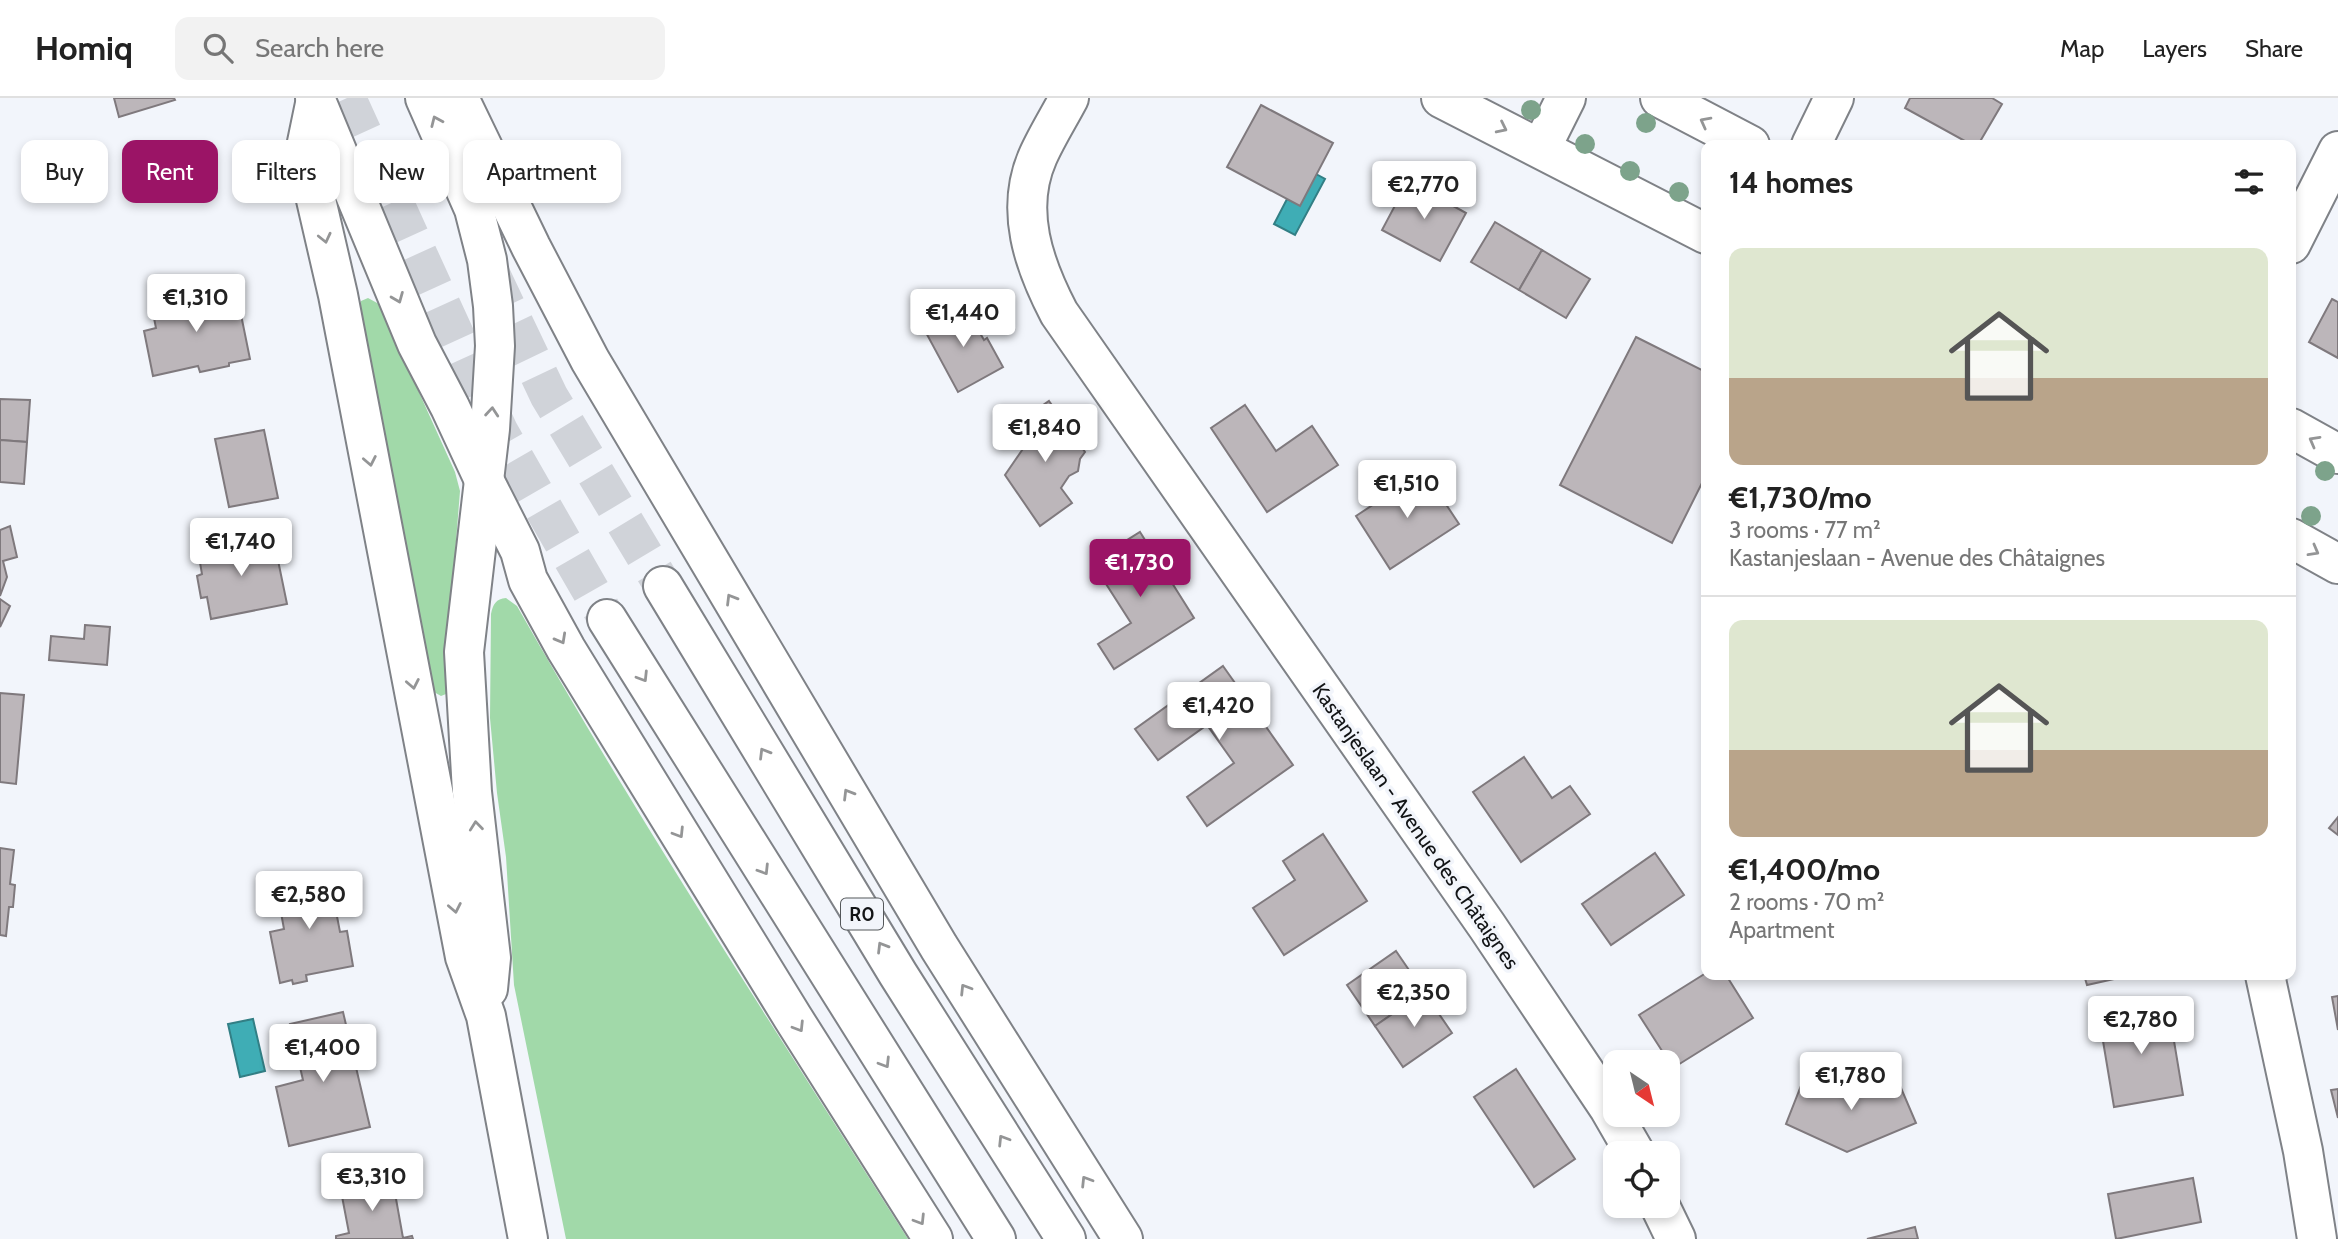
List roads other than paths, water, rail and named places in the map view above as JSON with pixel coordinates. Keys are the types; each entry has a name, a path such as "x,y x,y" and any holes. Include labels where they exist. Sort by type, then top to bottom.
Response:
{"main road":[{"path":"425,98 470,198 487,260 495,346 493,392 464,652 472,792 491,958 486,1016"},
{"path":"459,98 531,247 590,360 939,947 1123,1239"},
{"name":"Kastanjeslaan - Avenue des Châtaignes","path":"1069,98 1037,157 1030,183 1027,213 1031,245 1041,278 1059,313 1494,937 1609,1108 1628,1141"},
{"path":"1441,98 1701,231"},
{"path":"1541,148 1566,98"},
{"path":"1660,98 1740,140"},
{"path":"1814,140 1835,98"},
{"path":"315,99 417,344 520,551 528,580"},
{"path":"315,99 305,152 338,295 465,957 486,1016 528,1239"},
{"path":"2296,234 2338,151"},
{"path":"2296,431 2338,454"},
{"path":"2296,541 2338,564"},
{"path":"470,595 483,569 495,561 513,564 528,580 581,673 793,1018 933,1239"},
{"name":"R0","path":"663,586 898,974 1066,1239"},
{"path":"607,619 996,1239"},
{"path":"2266,980 2303,1151 2318,1239"},
{"path":"1665,1218 1675,1239"}],"water":[{"path":"1316,174 1325,179 1295,235 1274,224 1287,199 1300,205"},
{"path":"253,1019 265,1071 240,1077 228,1024"}],"tunnel":[{"path":"347,98 499,431 607,619"},
{"path":"490,272 549,396 663,586"}]}
